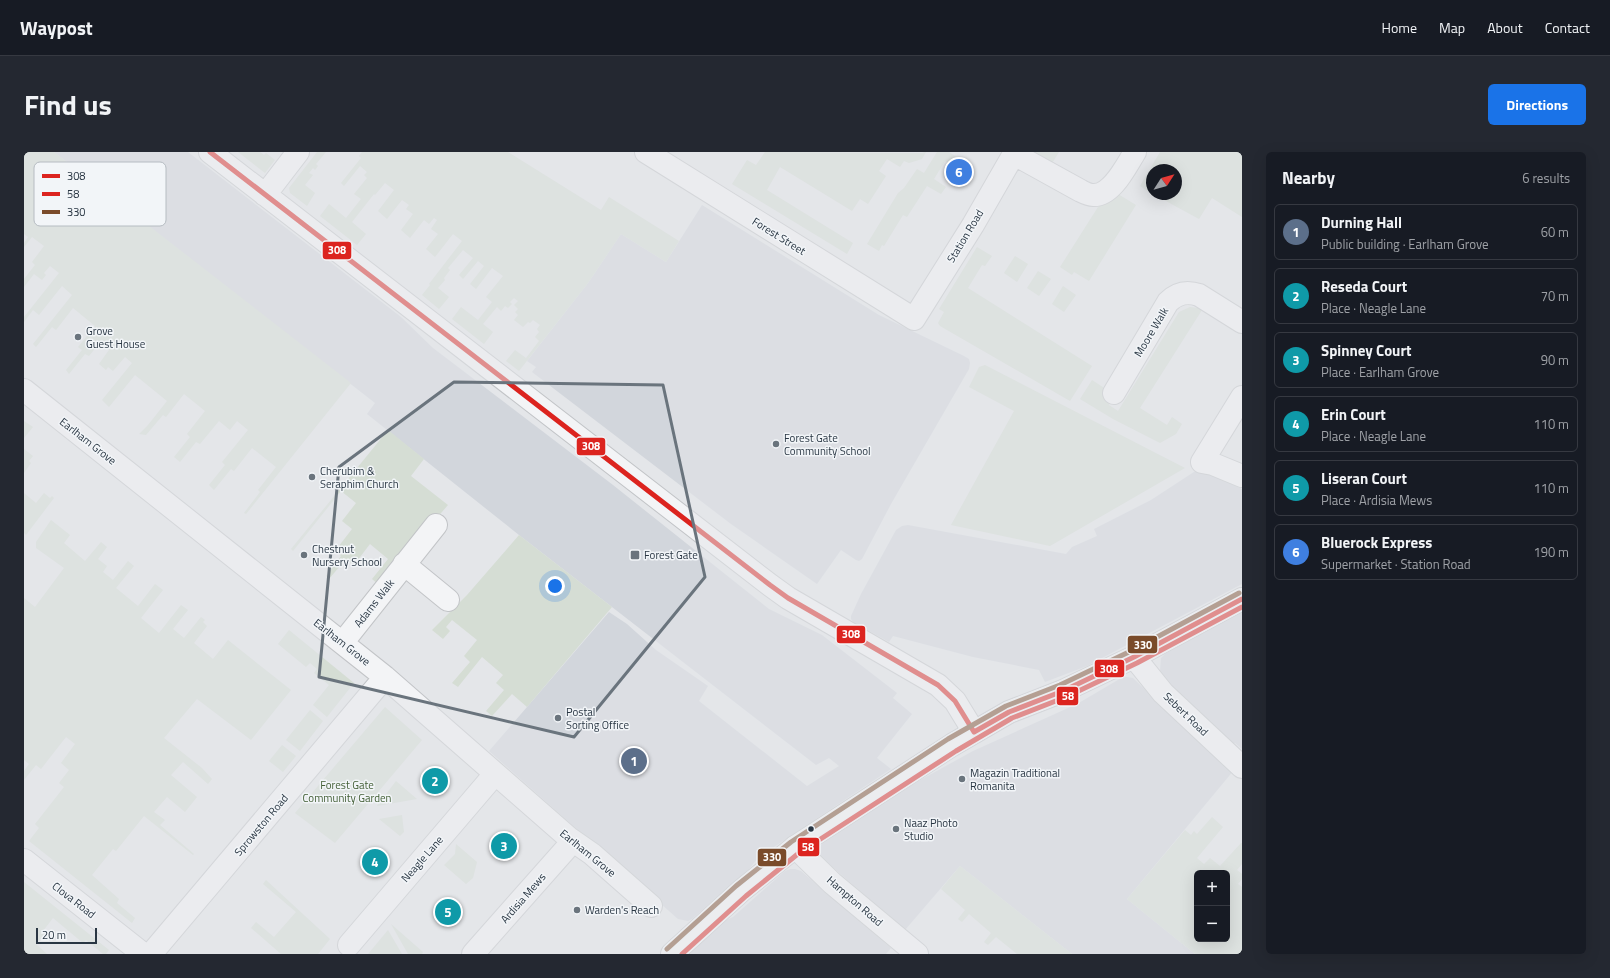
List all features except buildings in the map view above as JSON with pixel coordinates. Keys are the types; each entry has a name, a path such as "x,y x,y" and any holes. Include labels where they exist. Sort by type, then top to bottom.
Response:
{"main road":[{"path":"672,954 741,891 795,847 841,816 974,732 1009,712 1063,691 1134,657 1242,599"}],"street":[{"path":"210,152 788,598 938,685 956,701 974,732"},
{"path":"265,195 298,152"},
{"name":"Forest Street","path":"646,152 914,320"},
{"path":"1015,153 1081,191 1093,195 1108,190 1115,183 1135,152"},
{"name":"Station Road","path":"914,320 973,225 1015,153"},
{"name":"Moore Walk","path":"1114,393 1168,302 1178,294 1192,293 1199,295 1242,322"},
{"name":"Earlham Grove","path":"24,390 343,642 572,841 592,854 651,906"},
{"path":"1242,397 1202,462 1213,464 1242,476"},
{"name":"Adams Walk","path":"343,642 436,525"},
{"path":"404,564 448,600"},
{"name":"Sebert Road","path":"1134,657 1162,693 1242,767"},
{"name":"Sprowston Road","path":"151,954 385,677"},
{"name":"Neagle Lane","path":"349,945 495,774"},
{"name":"Ardisia Mews","path":"474,954 572,841"},
{"name":"Hampton Road","path":"795,847 832,883 916,954"},
{"name":"Clova Road","path":"24,860 143,954"}],"highlighted area":[{"path":"454,382 663,385 705,577 574,737 319,677 339,467"}],"shaded area":[{"path":"54,152 188,152 401,317 433,348 613,485 769,609 822,635 897,693 893,698 912,714 877,758 891,769 759,857 748,870 692,919 688,921 678,919 489,751 609,612 627,624 656,650 708,686 699,701 807,786 839,766 829,758 816,765 519,535 367,414 375,403 149,226 166,226 166,162 67,162"},
{"name":"Forest Gate Community School","path":"702,205 879,315 969,359 969,369 891,504 862,559 859,561 856,560 841,550 817,584 731,524 532,372 536,367 527,361 588,283 621,234 666,262"},
{"path":"1200,468 1242,489 1242,584 1087,666 1045,682 1039,670 973,657 893,636 889,642 853,622 851,619 861,594 896,530 902,526 908,525 1066,554 1072,547 1097,536 1094,529 1151,500"},
{"path":"1242,610 1242,749 1235,743 1231,745 1162,680 1160,671 1161,658 1165,654"},
{"path":"1123,677 1133,678 1168,712 1234,770 1127,899 1195,954 1072,954 960,866 905,930 822,858 819,853 820,847 824,840 895,794 973,751 1077,704"},
{"path":"790,869 801,871 891,948 886,954 690,954 720,923 733,917 785,871"}],"green space":[{"path":"24,152 54,152 67,162 34,162 34,226 149,226 351,383 246,514 244,513 260,492 258,490 276,467 252,448 234,471 231,469 214,490 209,485 225,465 222,462 248,430 237,421 230,430 219,421 200,444 196,442 180,462 174,457 190,437 187,434 205,411 184,394 166,417 163,415 146,435 139,434 167,401 135,375 109,407 102,400 132,363 125,357 113,371 108,367 106,370 99,364 111,347 102,340 89,356 85,354 69,374 66,370 82,350 78,347 95,326 73,308 56,330 52,327 36,347 33,344 72,295 62,286 39,315 33,310 24,322 24,317 59,273 50,266 44,273 46,275 42,280 34,274 24,287 24,279 35,265 32,262 44,246 32,237 24,247 24,243 28,237 24,234"},
{"path":"238,152 260,152 264,155 266,153 275,160 265,173"},
{"path":"317,152 326,152 316,164 318,166 315,170 313,168 309,173 313,175 305,185 315,193 307,206 290,193 289,188"},
{"path":"362,152 508,152 601,210 609,197 679,241 666,262 621,234 588,283 519,371 506,361 515,350 526,358 539,341 535,337 539,332 537,329 540,325 533,320 530,323 528,322 523,327 514,320 518,315 515,312 518,309 514,305 518,301 514,298 510,302 512,304 508,308 505,306 501,311 497,307 483,324 493,332 484,344 452,319 461,307 478,320 492,302 486,297 503,276 492,268 476,289 470,284 484,266 478,261 463,279 459,275 473,258 463,250 448,268 450,270 444,278 445,280 438,288 449,297 439,309 422,295 462,241 453,234 435,257 426,249 438,234 431,229 437,220 434,218 429,224 424,220 410,238 401,230 413,214 406,209 409,205 402,200 387,219 378,211 394,190 385,183 375,195 374,194 352,222 366,234 357,245 320,216 329,204 346,218 361,199 354,194 367,178 364,175 367,172 360,166 344,186 341,183 361,158 359,156"},
{"path":"765,152 926,152 922,159 909,163 904,161 900,167 887,159 879,171 886,176 868,204 860,199 852,211 780,167 767,190 853,243 847,254 732,184 747,160 756,165"},
{"path":"937,152 949,152 961,160 956,167 945,161 934,179 946,187 941,194 927,186 907,217 903,215 884,246 882,245 879,251 867,244 898,193 904,188 917,169 924,173"},
{"path":"1034,152 1059,152 1051,165 1033,154"},
{"path":"1160,152 1242,152 1242,217 1212,198 1199,219 1164,200 1182,200 1182,164 1153,164"},
{"path":"1146,176 1146,190 1140,186"},
{"path":"1118,194 1136,205 1089,281 1074,272 1072,275 1060,267 1098,207"},
{"path":"977,247 992,256 985,266 982,265 968,288 1092,366 1070,401 940,326 938,323 944,312 939,309"},
{"path":"1015,256 1028,264 1017,282 1004,273"},
{"path":"1038,271 1051,279 1039,296 1027,288"},
{"path":"1063,286 1076,295 1064,312 1052,304"},
{"path":"1190,307 1202,310 1140,408 1167,425 1172,417 1182,424 1176,434 1160,443 1113,419 1080,399 1092,380 1115,395 1109,405 1118,411 1179,312"},
{"path":"985,365 1185,468 1050,546 951,525 1014,411 969,387 979,367"},
{"path":"24,421 33,427 24,438"},
{"path":"388,430 424,459 411,476 448,505 379,585 372,579 388,559 370,544 354,565 346,559 329,579 326,576 341,556 335,551 352,529 342,521 356,503 341,491 293,551 291,549"},
{"path":"24,449 33,456 29,461 31,463 24,473"},
{"path":"24,493 36,503 44,493 50,498 52,496 54,498 26,535 24,533"},
{"path":"51,520 70,535 64,543 85,561 101,542 107,547 98,559 107,566 103,572 113,580 128,561 134,566 116,588 138,606 155,584 163,590 141,618 159,633 181,605 188,610 173,629 184,638 201,617 205,620 203,622 207,626 194,643 213,659 228,640 291,690 251,740 197,699 164,738 202,768 212,779 208,784 183,762 171,775 197,797 185,812 167,797 154,812 165,820 160,825 194,854 193,855 144,816 116,851 113,849 92,875 119,899 117,903 135,918 132,923 29,841 39,828 35,824 64,787 59,783 69,770 61,763 75,744 66,737 41,769 36,765 24,780 24,771 29,764 24,760 24,598 35,607 64,568 36,548 36,542"},
{"path":"519,535 612,607 527,707 512,694 492,716 486,711 504,690 496,683 503,675 482,657 458,687 452,683 470,662 464,656 477,640 452,620 446,627 450,631 443,639 432,630 467,595"},
{"path":"289,630 354,683 327,717 313,705 329,685 314,673 317,669 310,663 306,667 278,644"},
{"name":"Forest Gate Community Garden","path":"385,707 422,740 335,843 295,813"},
{"path":"310,710 323,721 300,751 286,740"},
{"path":"282,745 296,756 283,772 269,761"},
{"path":"396,781 417,799 377,806"},
{"path":"402,815 404,832 400,836 379,819"},
{"path":"1212,817 1223,827 1197,858 1204,864 1210,858 1220,866 1242,843 1242,864 1237,870 1242,874 1242,879 1238,884 1242,887 1242,954 1195,954 1127,899 1185,830 1191,835 1194,831 1197,834"},
{"path":"456,844 477,862 473,878 466,884 444,865 455,854"},
{"path":"960,866 1072,954 1017,954 996,937 988,945 984,942 991,933 969,914 962,922 958,919 965,910 941,889"},
{"path":"266,880 330,939 318,954 281,954 251,928 256,922 274,937 296,912 263,884"},
{"path":"24,882 109,950 106,954 103,954 86,940 83,943 53,918 43,931 46,933 36,944 47,954 24,954"},
{"path":"391,924 423,952 422,954 408,954"},
{"path":"388,930 402,954 368,954"}],"transit line":[{"name":"308","path":"210,152 770,585 788,598 938,685 955,701 974,732"},
{"name":"330","path":"667,949 736,886 791,842 948,739 1006,706 1060,685 1131,651 1239,593"},
{"name":"308","path":"974,732 1009,712 1063,691 1134,657 1242,599"},
{"name":"58","path":"682,954 746,896 799,853 956,751 1012,718 1066,697 1137,663 1242,607"}],"place":[{"name":"Bluerock Express","path":"959,172"},
{"name":"Grove Guest House","path":"78,337"},
{"name":"Forest Gate Community School","path":"776,444"},
{"name":"Cherubim & Seraphim Church","path":"312,477"},
{"name":"Chestnut Nursery School","path":"304,555"},
{"name":"Forest Gate","path":"635,555"},
{"name":"Postal Sorting Office","path":"558,718"},
{"name":"Durning Hall","path":"634,761"},
{"name":"Magazin Traditional Romanita","path":"962,779"},
{"name":"Reseda Court","path":"435,781"},
{"name":"Naaz Photo Studio","path":"896,829"},
{"name":"Spinney Court","path":"504,846"},
{"name":"Erin Court","path":"375,862"},
{"name":"Warden's Reach","path":"577,910"},
{"name":"Liseran Court","path":"448,912"}]}
